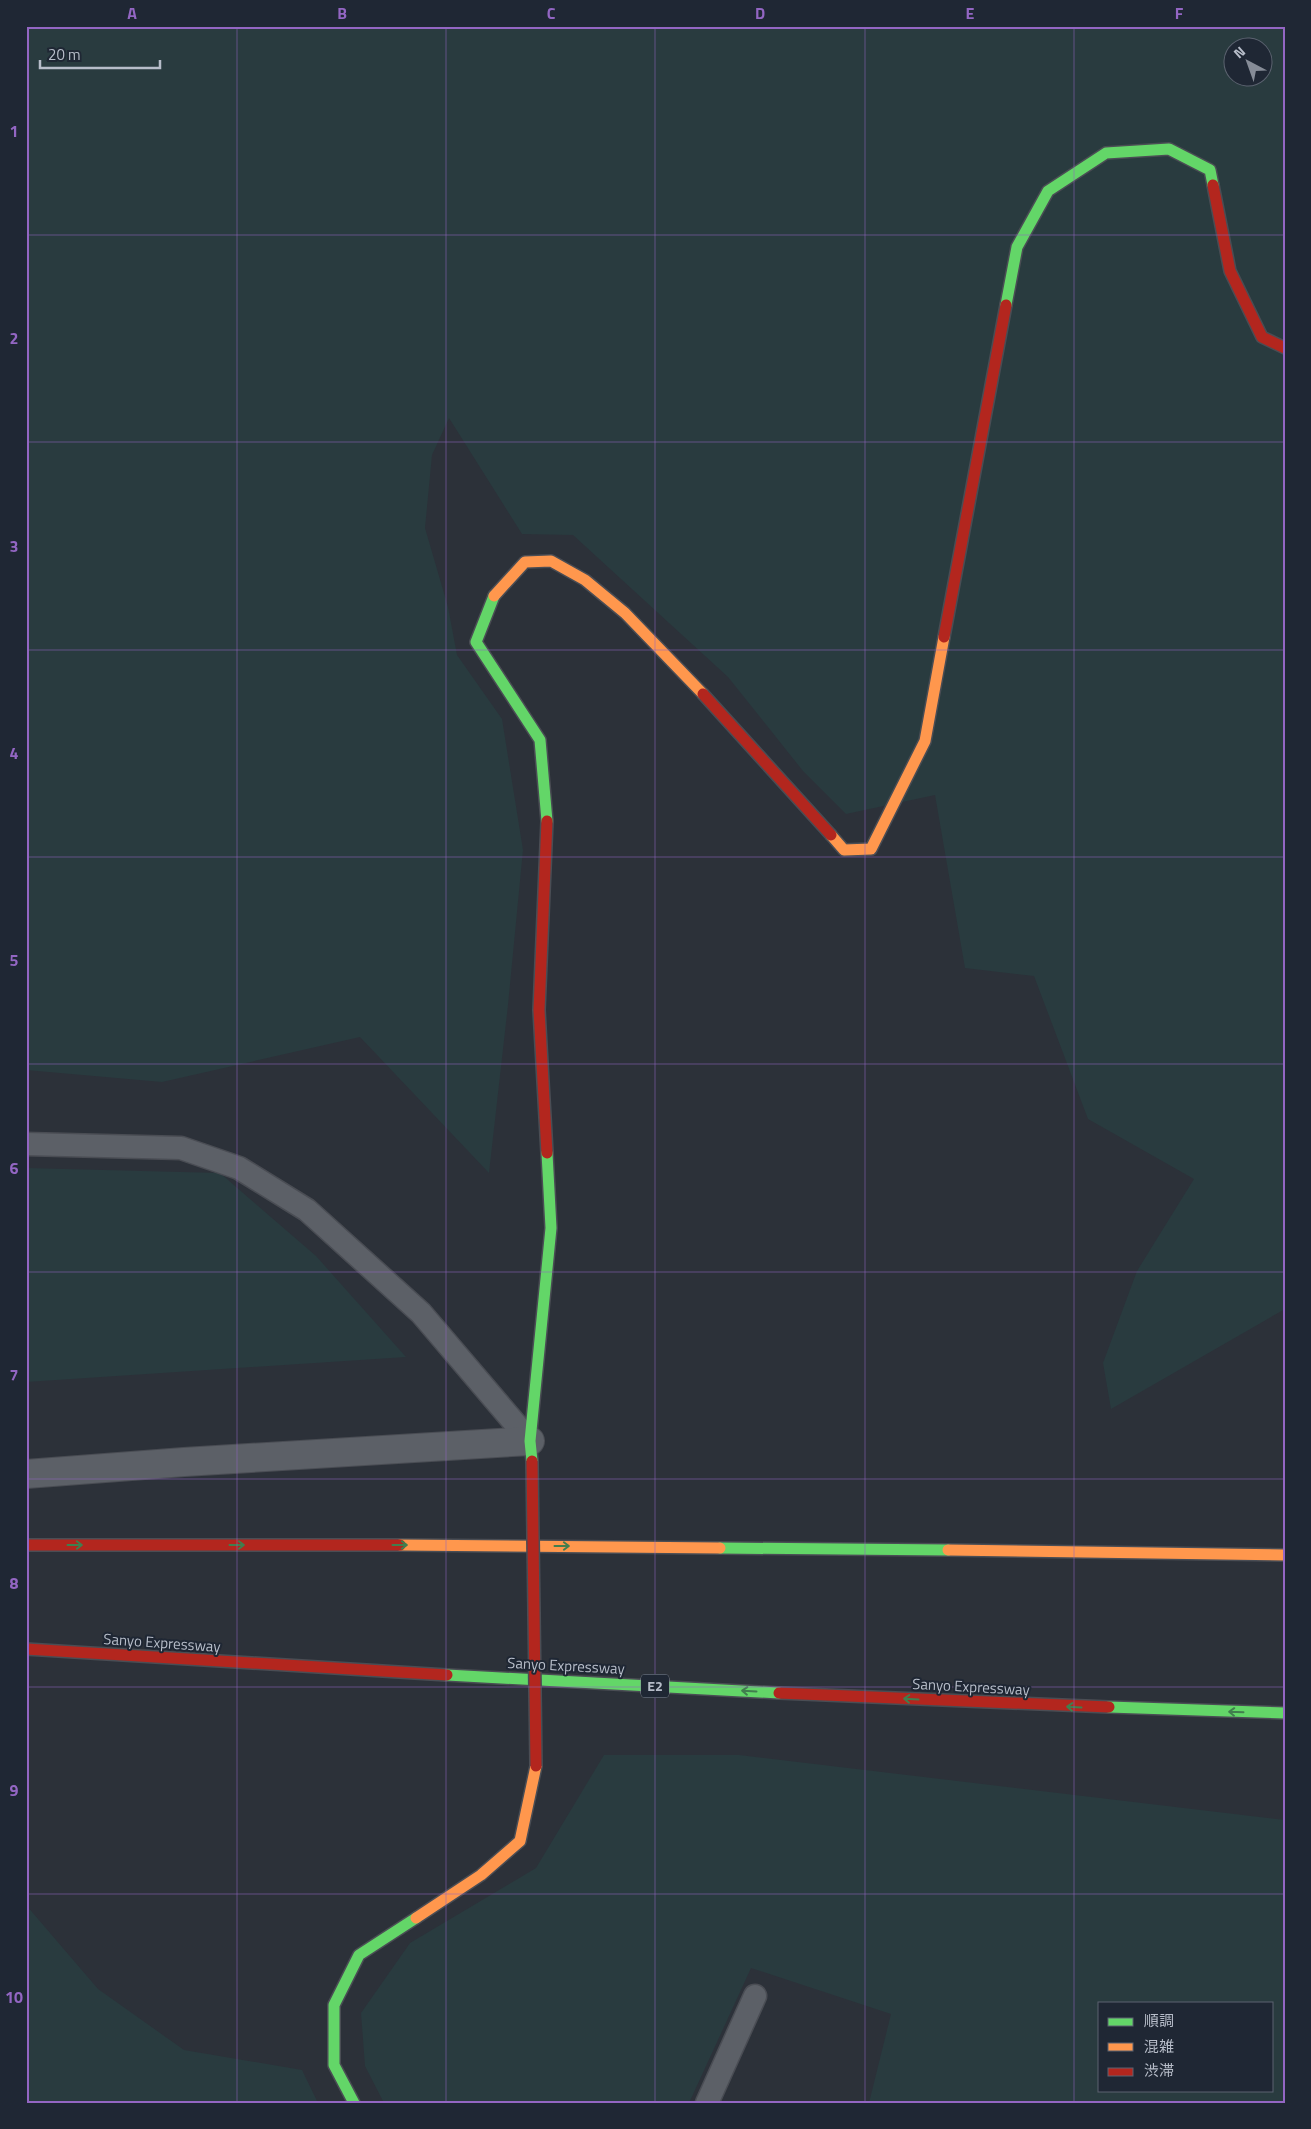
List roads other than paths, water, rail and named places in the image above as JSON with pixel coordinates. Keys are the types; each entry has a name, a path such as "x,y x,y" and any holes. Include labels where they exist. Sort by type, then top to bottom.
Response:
{"main road":[{"path":"354,2103 334,2065 334,2005 359,1955 481,1875 520,1842 536,1766 531,1451 550,1228 539,1010 547,822 540,740 476,642 491,599 525,562 551,561 585,580 625,614 714,706 844,850 871,849 925,741 1017,247 1048,190 1106,153 1169,149 1210,170 1230,271 1262,337 1285,348"},
{"path":"26,1545 366,1544 1285,1554"},
{"name":"Sanyo Expressway","path":"26,1649 344,1669 807,1694 1114,1708 1285,1713"}],"street":[{"path":"26,1474 184,1462 531,1451"}],"lane":[{"path":"26,1144 181,1148 239,1168 307,1210 421,1313 531,1451"},
{"path":"707,2103 755,1996"}]}
